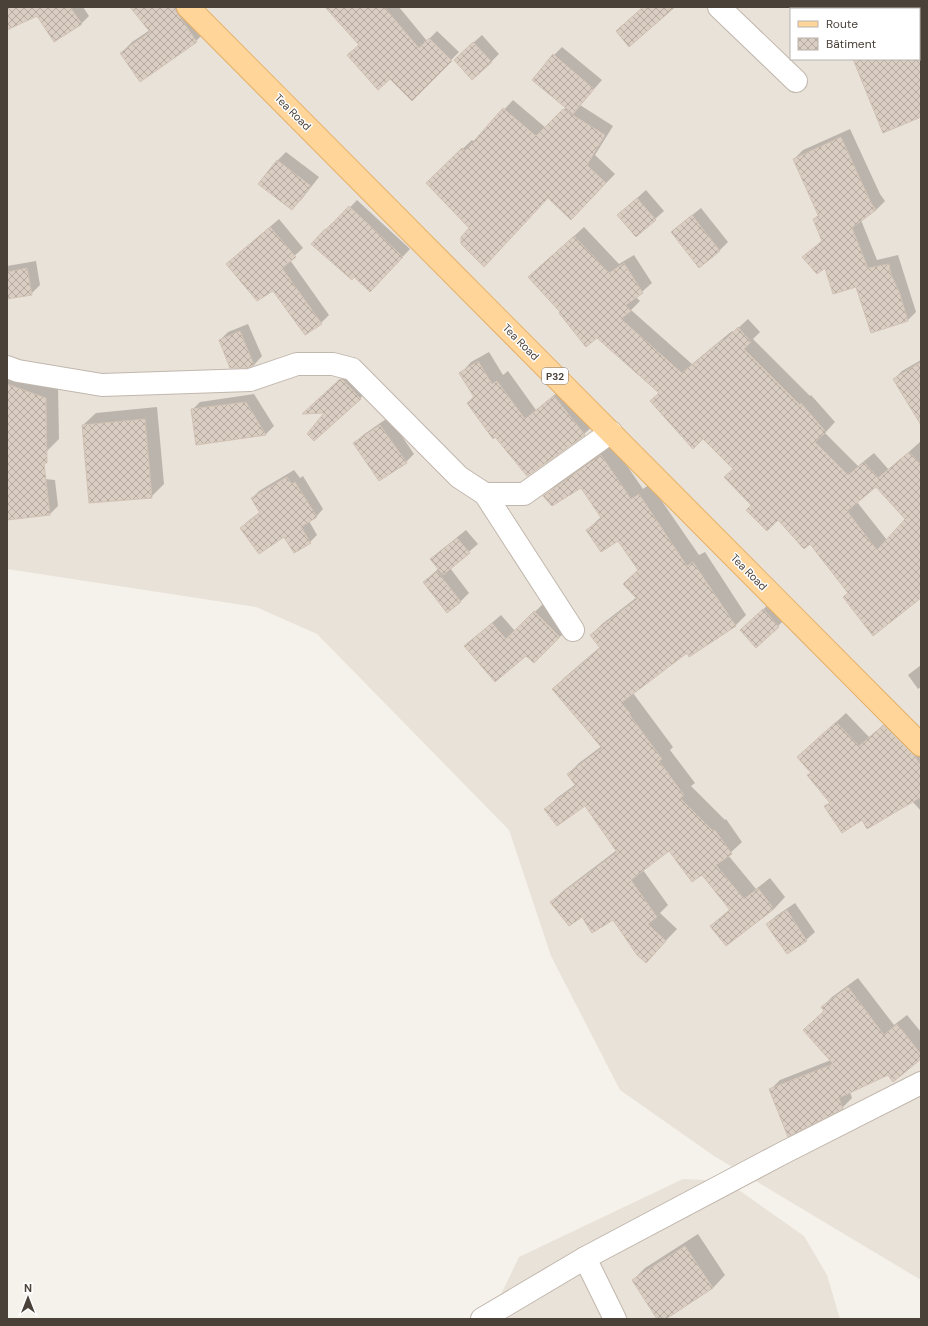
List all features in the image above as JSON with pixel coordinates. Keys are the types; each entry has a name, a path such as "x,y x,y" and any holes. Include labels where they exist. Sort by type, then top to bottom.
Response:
{"main road":[{"name":"Tea Road","path":"188,7 921,745"}],"street":[{"path":"719,7 796,81"},
{"path":"7,367 18,371 102,385 250,380 297,364 333,364 352,369 459,477 485,494 573,630"},
{"path":"485,494 524,494 611,432"},
{"path":"482,1319 585,1258 776,1156 921,1083"},
{"path":"585,1258 615,1319"}],"shaded area":[{"path":"7,7 921,7 921,1280 714,1156 620,1090 551,956 509,830 317,634 256,607 7,569"},
{"path":"683,1179 726,1181 804,1236 827,1275 840,1319 489,1319 519,1257"}],"building":[{"path":"7,7 70,7 82,24 54,42 37,16 7,30"},
{"path":"130,7 173,7 197,42 140,82 120,53 150,32"},
{"path":"325,7 384,7 419,48 429,38 452,61 412,101 390,79 378,90 347,55 359,45"},
{"path":"643,7 675,7 629,47 616,31"},
{"path":"473,42 492,62 472,80 454,60"},
{"path":"553,54 594,89 573,114 532,80"},
{"path":"921,59 921,117 883,133 853,60"},
{"path":"503,108 536,136 563,109 605,135 587,165 606,183 571,220 548,198 484,267 461,244 461,237 469,228 426,183 462,148 465,151"},
{"path":"841,137 871,203 876,210 852,228 868,268 889,264 891,274 900,294 908,321 871,333 856,287 833,294 825,268 817,274 802,257 822,241 813,219 819,217 793,159"},
{"path":"277,160 311,186 292,210 258,184"},
{"path":"637,198 656,220 636,237 617,215"},
{"path":"349,206 403,257 370,292 354,277 352,280 311,244"},
{"path":"692,215 720,251 699,268 671,232"},
{"path":"270,227 296,257 282,268 322,324 305,335 273,291 257,301 226,264"},
{"path":"574,236 609,273 624,263 643,293 626,305 631,311 621,319 682,373 722,340 724,341 738,327 751,342 744,349 800,405 801,403 826,432 815,442 848,475 864,462 878,478 909,452 921,465 921,598 873,636 843,597 848,593 810,544 804,549 778,520 767,531 746,510 751,505 724,477 733,469 703,439 693,449 650,401 659,393 597,338 586,347 559,313 560,312 528,277","holes":["876,487 905,519 877,550 847,511"]},
{"path":"27,268 32,295 7,299 7,272"},
{"path":"240,331 254,365 248,368 230,368 219,340"},
{"path":"478,361 492,384 497,381 525,419 554,396 585,435 527,476 495,437 493,439 467,403 474,397 459,373"},
{"path":"921,362 921,425 893,379"},
{"path":"340,379 343,380 361,399 314,441 307,434 324,413 302,414"},
{"path":"7,384 46,398 47,463 44,463 50,515 7,520"},
{"path":"246,402 266,435 196,445 191,409"},
{"path":"145,419 152,498 89,503 82,425"},
{"path":"380,425 407,463 379,481 353,443"},
{"path":"601,455 631,499 639,494 687,566 693,562 736,626 689,657 687,653 621,703 630,713 629,714 662,759 659,761 684,795 680,798 713,831 715,830 732,854 716,865 744,899 758,888 774,909 726,946 710,926 730,910 702,875 692,882 669,851 631,880 657,917 648,924 666,941 646,963 637,955 613,920 592,933 582,917 569,926 550,902 617,852 585,806 557,826 544,809 576,786 567,774 602,748 552,689 600,648 590,635 637,599 623,584 638,570 618,541 601,552 586,530 602,519 581,488 552,506 543,496"},
{"path":"287,477 292,484 295,482 317,517 301,527 311,543 294,553 284,537 259,554 240,528 260,513 251,498"},
{"path":"457,538 470,553 443,575 430,559"},
{"path":"437,571 461,602 447,613 423,582"},
{"path":"763,609 779,627 756,648 740,630"},
{"path":"534,611 560,637 534,663 526,656 495,682 464,646 492,623 506,639"},
{"path":"836,722 859,746 884,725 913,754 921,765 921,797 867,829 862,820 842,833 824,806 830,803 807,775 811,773 797,757"},
{"path":"787,910 807,941 787,954 766,924"},
{"path":"848,987 884,1035 897,1024 921,1054 921,1059 893,1082 888,1075 839,1098 843,1109 788,1137 769,1089 833,1064 803,1030 824,1011 821,1007"},
{"path":"685,1246 713,1288 666,1319 657,1319 632,1280"}]}
